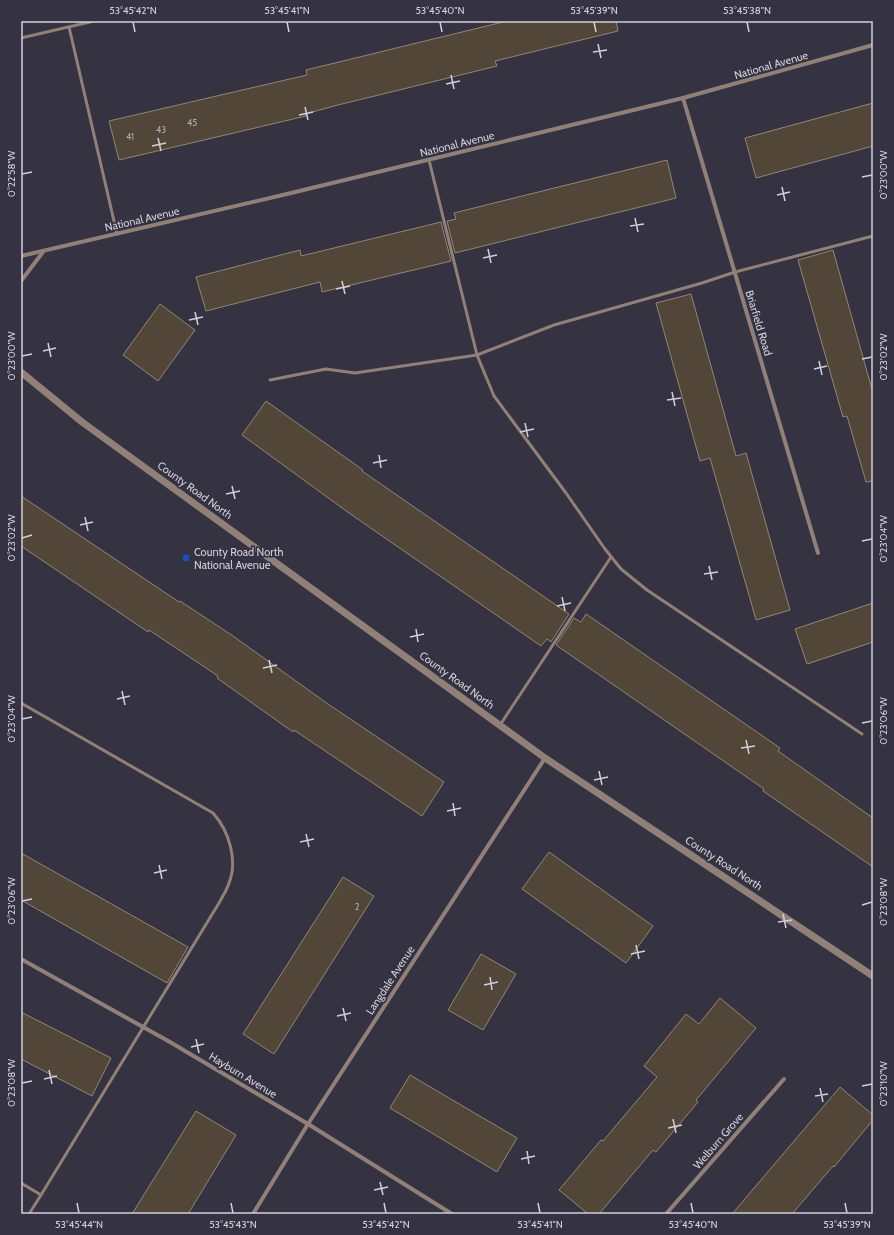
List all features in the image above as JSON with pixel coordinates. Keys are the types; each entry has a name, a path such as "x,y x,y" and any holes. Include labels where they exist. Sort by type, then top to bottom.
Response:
{"street":[{"name":"National Avenue","path":"21,256 684,98 873,45"},
{"name":"Briarfield Road","path":"684,98 818,553"},
{"path":"21,281 43,251"},
{"name":"County Road North","path":"21,372 82,422 545,758 873,976"},
{"name":"Langdale Avenue","path":"253,1214 308,1124 545,758"},
{"name":"Hayburn Avenue","path":"21,960 144,1027 308,1124 452,1214"},
{"name":"Welburn Grove","path":"666,1214 784,1079"}],"lane":[{"path":"21,38 94,21"},
{"path":"69,27 117,234"},
{"path":"429,160 477,355 494,396 566,493 611,557 621,569 647,590 862,734"},
{"path":"270,380 326,369 354,373 477,355 554,325 702,283 735,272 873,236"},
{"path":"500,725 611,557"},
{"path":"21,703 213,813 223,824 229,842 233,866 229,883 219,903 29,1214"},
{"path":"21,1183 41,1195"}],"building":[{"path":"507,21 616,21 618,31 495,61 497,66 338,105 305,114 306,116 119,160 109,121 307,75 306,70"},
{"path":"873,103 873,146 756,178 745,138"},
{"path":"667,160 676,198 455,253 447,221 456,219 454,213"},
{"path":"441,222 451,261 322,292 320,282 206,311 196,277 300,250 301,256"},
{"path":"833,250 873,393 873,481 866,482 847,416 843,417 798,260"},
{"path":"691,294 736,456 746,453 790,610 756,620 710,458 700,461 656,303"},
{"path":"160,304 195,330 158,381 123,355"},
{"path":"266,401 363,470 362,471 569,614 551,642 547,639 541,646 349,513 242,435"},
{"path":"21,496 179,602 180,601 233,636 328,704 444,782 422,816 294,730 293,732 217,678 218,676 149,630 148,632 21,546"},
{"path":"873,603 873,642 807,664 795,629"},
{"path":"586,614 780,748 778,751 873,818 873,867 763,791 764,789 556,645 574,618 581,622"},
{"path":"549,852 653,926 626,963 522,889"},
{"path":"21,853 188,947 167,983 21,900"},
{"path":"343,877 374,896 274,1054 243,1034"},
{"path":"481,954 516,974 483,1030 448,1010"},
{"path":"720,998 756,1028 696,1100 698,1102 656,1152 653,1150 599,1214 588,1214 559,1190 657,1077 644,1066 686,1014 699,1024"},
{"path":"21,1012 111,1058 92,1096 21,1059"},
{"path":"410,1075 517,1138 497,1172 390,1108"},
{"path":"840,1087 873,1115 873,1120 834,1167 833,1166 792,1214 732,1214"},
{"path":"196,1111 236,1135 188,1214 132,1214"}],"place":[{"name":"County Road North National Avenue","path":"186,558"}]}
